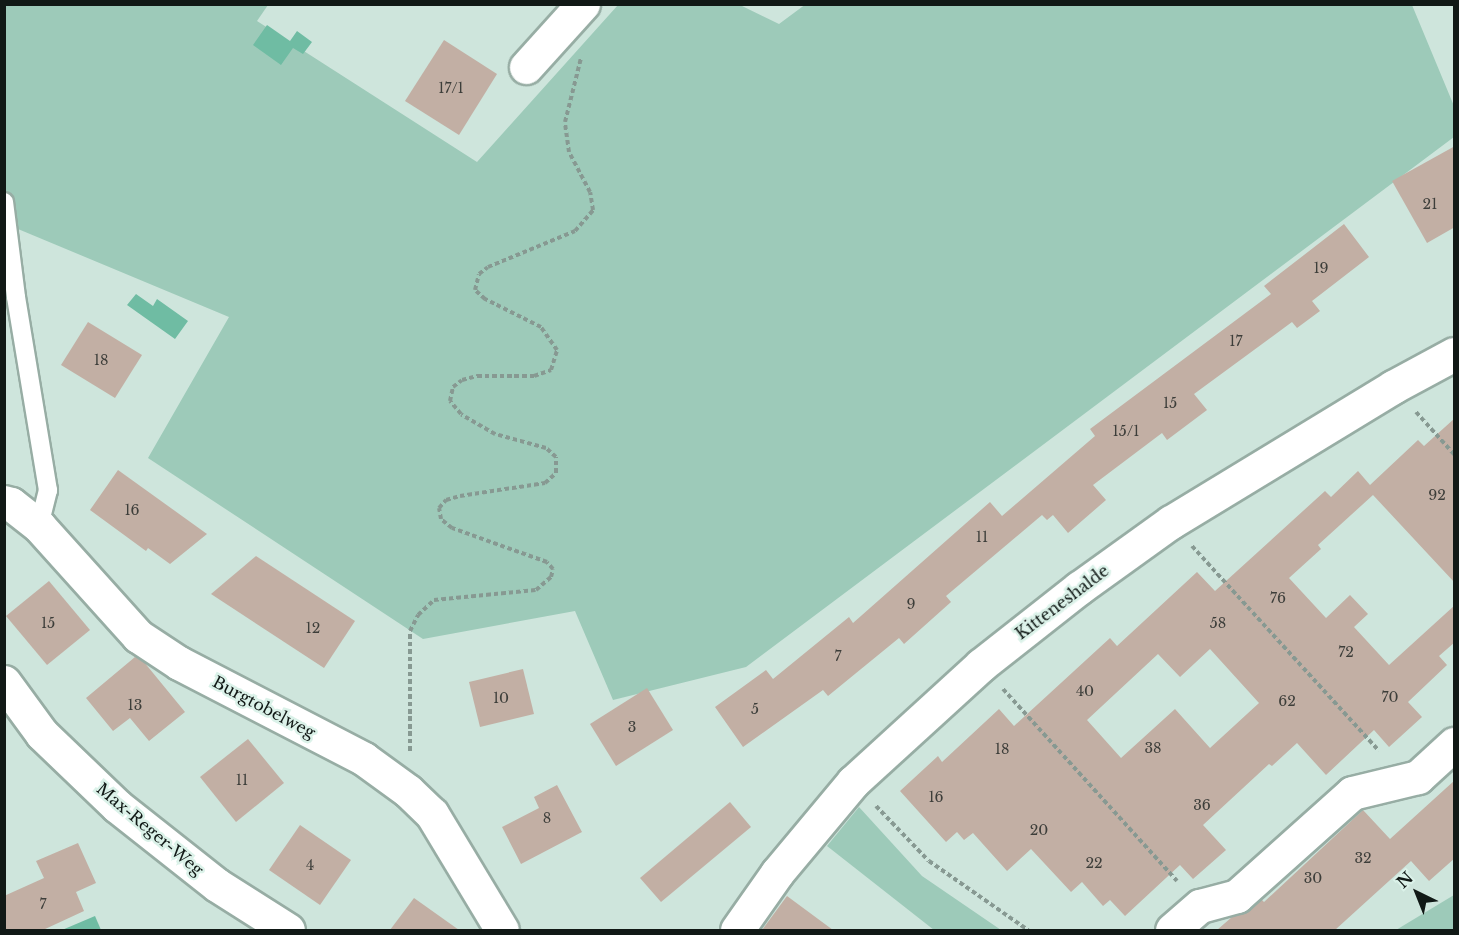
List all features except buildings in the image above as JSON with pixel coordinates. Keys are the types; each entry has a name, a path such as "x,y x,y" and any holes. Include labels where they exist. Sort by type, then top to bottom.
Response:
{"street":[{"path":"526,68 583,4"},
{"name":"Kitteneshalde","path":"737,930 777,873 853,782 981,665 1079,588 1171,522 1393,387 1455,354"},
{"name":"Burgtobelweg","path":"4,502 39,526 138,636 179,663 364,759 408,790 432,814 502,930"},
{"name":"Max-Reger-Weg","path":"4,682 42,734 117,806 218,885 288,930"},
{"path":"1172,930 1200,906 1237,896 1352,793 1418,777 1455,744"}],"lane":[{"path":"4,202 16,297 48,490 39,526"}],"path":[{"path":"408,790 410,631 418,615 434,600 536,590 551,577 553,569 547,562 452,528 441,519 440,508 446,500 460,496 545,483 556,473 556,457 546,448 495,434 461,414 450,401 453,387 462,380 477,376 534,376 551,370 556,351 550,337 541,327 486,299 476,290 479,274 488,267 575,231 593,210 590,192 569,152 565,122 581,55"},
{"path":"1393,387 1455,454"},
{"path":"1171,522 1383,756 1391,785"},
{"path":"981,665 1200,906"},
{"path":"853,782 929,861 1028,930"}],"shaded area":[{"path":"806,4 1412,5 1454,106 1454,137 746,667 613,700 575,611 423,639 148,458 229,317 18,229 5,237 5,5 268,5 257,21 477,162 618,5 740,5 779,24"},
{"path":"267,25 290,41 297,31 312,42 303,54 293,48 281,65 253,45"},
{"path":"136,294 153,306 157,299 188,321 175,339 127,305"},
{"path":"859,807 922,876 1001,930 934,930 827,846"},
{"path":"1454,895 1454,930 1396,930"},
{"path":"95,916 101,930 62,930"}]}
